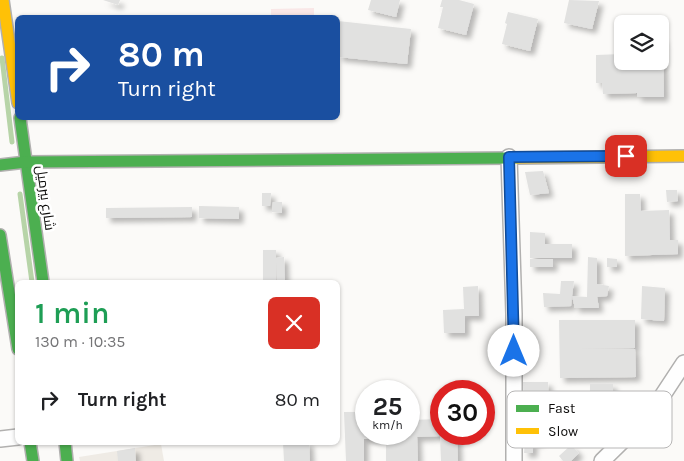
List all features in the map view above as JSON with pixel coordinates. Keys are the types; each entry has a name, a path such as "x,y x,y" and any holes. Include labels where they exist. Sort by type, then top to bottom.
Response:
{"street":[{"path":"3,0 15,82"},
{"name":"شارع بيرميل","path":"20,120 20,162 42,280"},
{"path":"1,165 20,162 684,156"},
{"path":"509,157 514,314 514,391"},
{"path":"0,235 6,302 15,337"},
{"path":"666,391 684,364"},
{"path":"0,439 15,437"},
{"path":"30,445 33,461"},
{"path":"65,445 67,461"},
{"path":"514,448 514,461"},
{"path":"602,461 615,448"}],"shaded area":[{"path":"314,8 314,15 271,15 271,9"},
{"path":"161,445 164,461 80,461 79,457"}],"building":[{"path":"103,0 120,0 118,5"},
{"path":"371,0 400,0 396,17 368,10"},
{"path":"442,0 459,0 474,4 466,35 438,28 443,7 440,7"},
{"path":"569,0 599,1 592,29 564,23"},
{"path":"508,12 538,19 530,51 502,44"},
{"path":"340,21 411,29 407,64 340,57"},
{"path":"614,54 614,70 664,70 664,97 637,97 637,93 603,94 602,83 596,83 596,55"},
{"path":"543,171 549,193 530,195 525,172"},
{"path":"666,190 677,190 678,201 667,202"},
{"path":"262,193 271,193 270,206 262,206"},
{"path":"625,194 640,194 641,211 669,210 670,240 678,240 678,254 625,256"},
{"path":"273,202 282,202 282,213 272,212"},
{"path":"199,206 239,207 239,219 199,218"},
{"path":"192,207 192,217 106,218 106,208"},
{"path":"530,232 545,233 545,244 572,244 572,258 530,258"},
{"path":"263,250 276,250 276,258 284,257 285,280 277,280 276,263 276,280 263,280"},
{"path":"588,257 597,258 597,284 609,286 607,296 597,297 599,308 575,308 572,296 587,297"},
{"path":"607,258 617,259 617,267 607,267"},
{"path":"530,259 553,259 553,267 530,267"},
{"path":"561,281 574,281 571,306 544,307 543,293 560,294"},
{"path":"478,286 479,316 465,316 465,333 444,333 443,310 464,309 463,287"},
{"path":"642,286 665,288 664,321 641,319"},
{"path":"559,320 635,320 635,348 582,349 635,349 636,377 560,378"},
{"path":"523,382 548,382 548,391 523,391"},
{"path":"590,384 613,384 613,391 590,391"},
{"path":"344,412 355,412 355,445 364,445 364,461 346,461"},
{"path":"430,419 430,436 420,437 420,420"},
{"path":"283,445 309,445 310,461 284,461"},
{"path":"386,445 417,445 418,461 386,461"},
{"path":"440,445 457,445 458,461 441,461"},
{"path":"135,448 136,461 118,461 117,451"},
{"path":"524,448 533,448 533,453 524,453"},
{"path":"568,448 574,448 579,453 571,461 563,461 559,456"}],"waterway":[{"path":"2,58 12,142"},
{"path":"20,194 32,280"}],"traffic: fast":[{"path":"20,120 43,280"},
{"path":"0,165 26,162 517,158"},
{"path":"0,235 15,330"},
{"path":"30,445 33,461"},
{"path":"65,445 67,461"}],"traffic: slow":[{"path":"3,0 15,82"},
{"path":"517,158 684,156"}],"route":[{"path":"514,351 509,157 626,156"}]}
